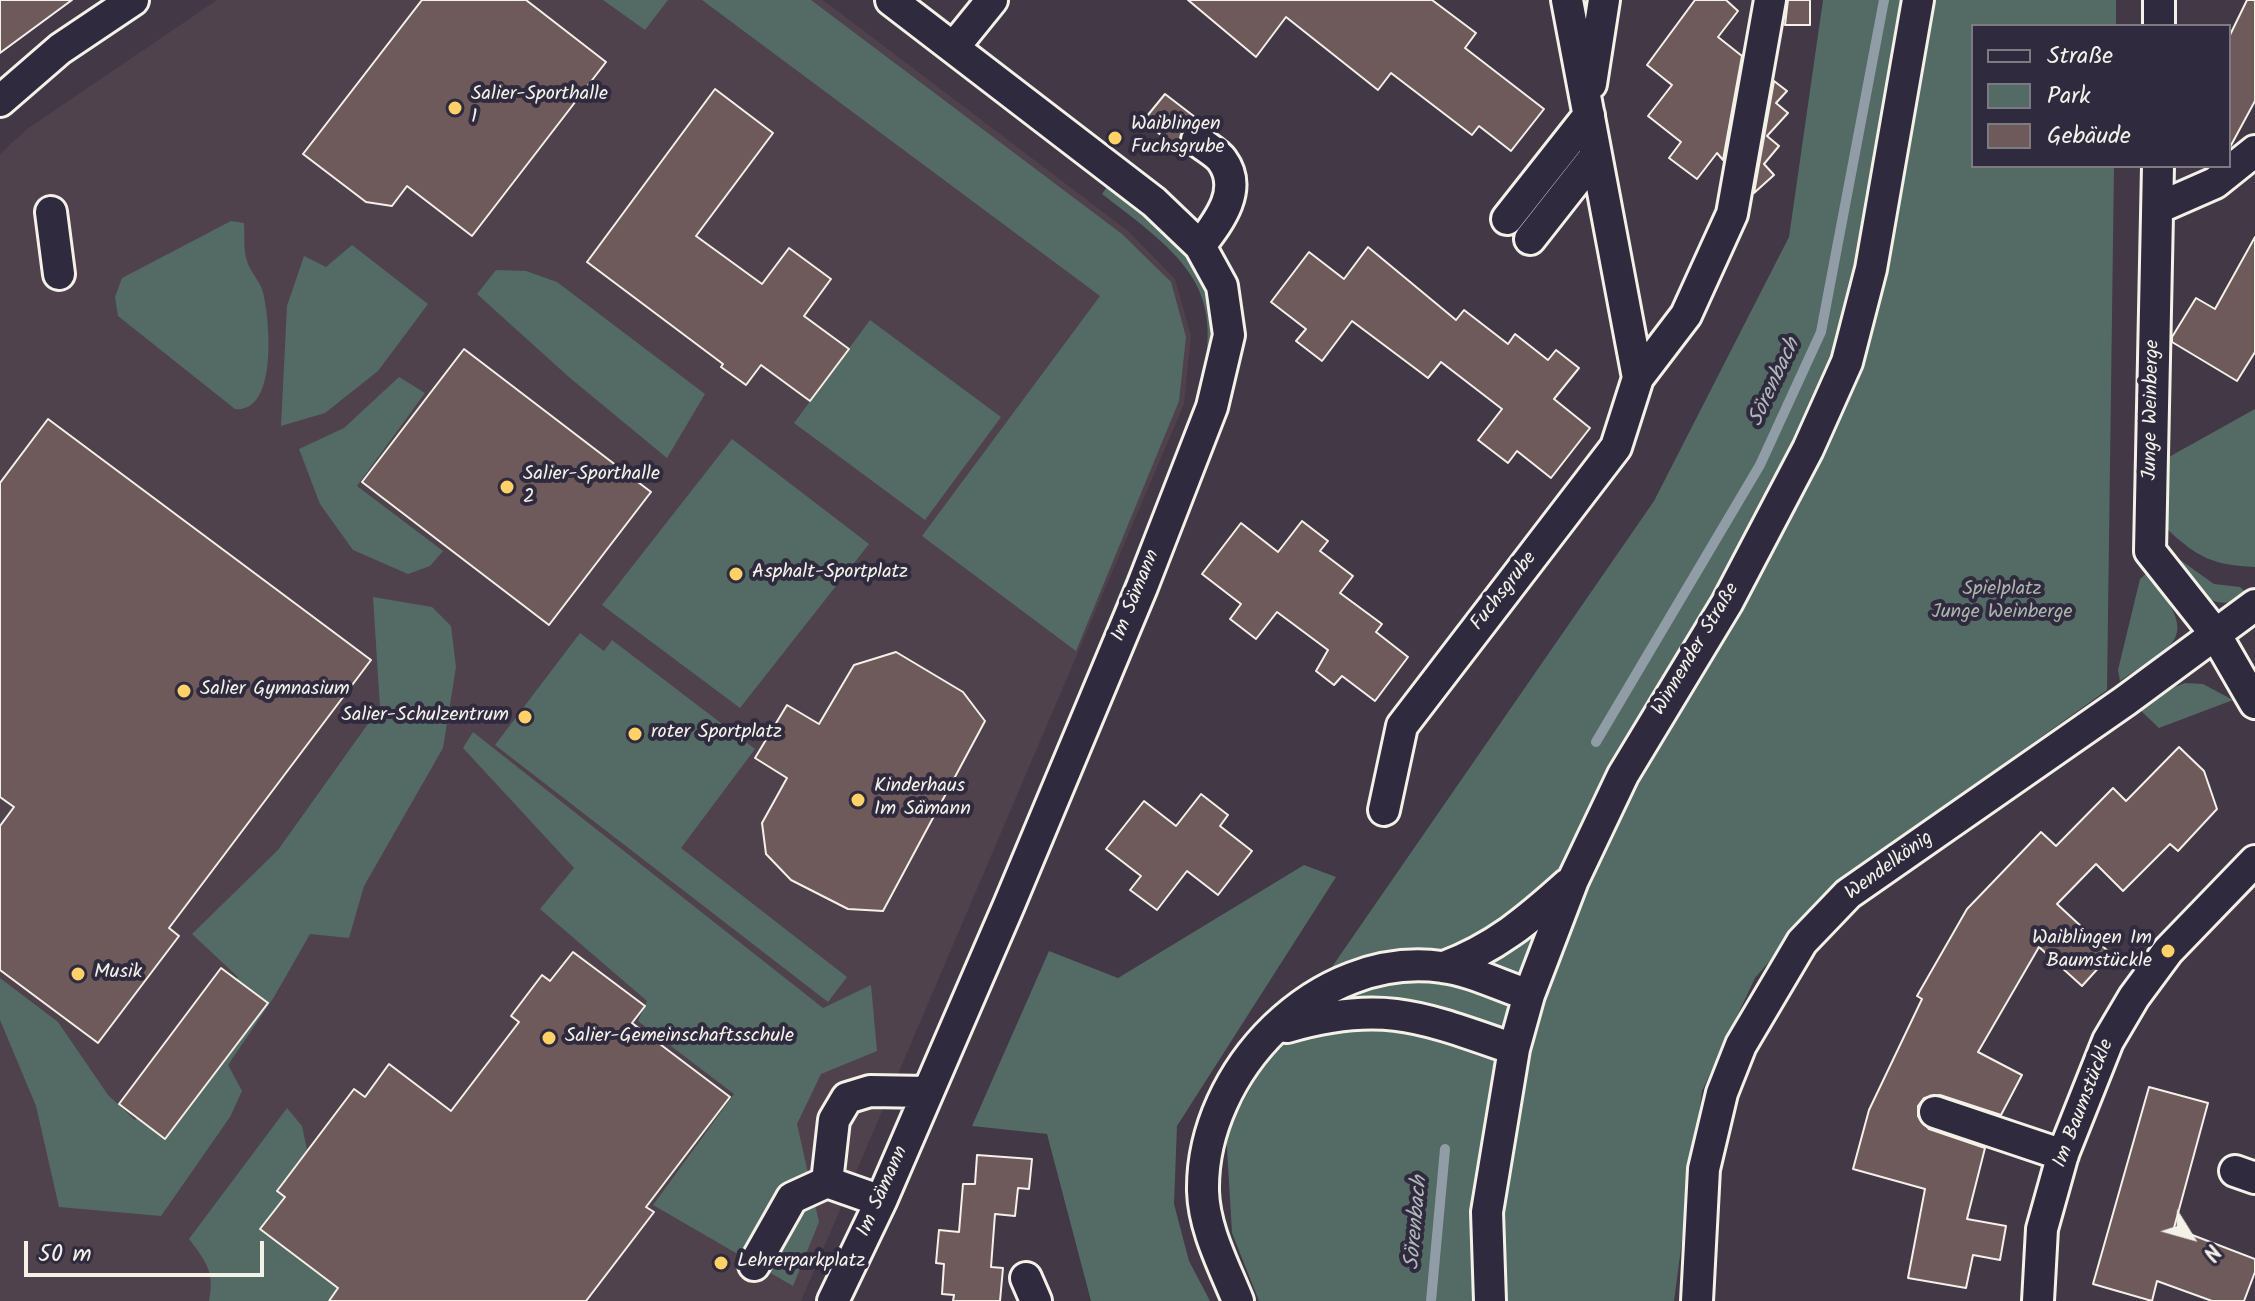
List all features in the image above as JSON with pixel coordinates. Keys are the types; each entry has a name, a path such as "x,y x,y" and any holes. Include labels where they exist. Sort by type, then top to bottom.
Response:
{"street":[{"path":"0,101 60,49 133,0"},
{"name":"Im Sämann","path":"833,1301 881,1201 1142,587 1212,407 1229,335 1222,286 1200,246 1154,202 891,0"},
{"path":"954,47 992,0"},
{"name":"Fuchsgrube","path":"1567,0 1638,378"},
{"path":"1507,219 1588,110 1604,0"},
{"name":"Fuchsgrube","path":"1384,810 1402,726 1616,447 1638,378 1686,315 1732,214 1770,0"},
{"name":"Winnender Straße","path":"1490,1301 1487,1212 1514,1049 1529,995 1573,880 1623,775 1727,603 1808,449 1847,362 1871,269 1918,0"},
{"path":"2159,0 2159,24"},
{"path":"1197,140 1222,160 1232,188 1223,215 1200,246"},
{"path":"2158,208 2215,183 2255,151"},
{"path":"1530,239 1596,155"},
{"name":"Junge Weinberge","path":"2158,168 2150,551 2214,632"},
{"path":"51,212 59,274"},
{"name":"Wendelkönig","path":"1697,1301 1704,1169 1722,1093 1741,1045 1802,942 1848,894 2125,701 2214,632 2255,605"},
{"path":"2214,632 2255,703"},
{"name":"Im Baumstückle","path":"2038,1301 2042,1229 2063,1155 2108,1041 2134,997 2209,905 2255,861"},
{"path":"1238,1301 1210,1223 1203,1193 1207,1145 1219,1104 1243,1064 1274,1031 1316,997 1365,972 1444,967 1491,946 1573,880"},
{"path":"1444,967 1529,995"},
{"path":"1274,1031 1328,1015 1368,1012 1422,1017 1514,1049"},
{"path":"827,1182 834,1120 847,1098 870,1091 928,1092"},
{"path":"1935,1112 2063,1155"},
{"path":"754,1265 792,1198 827,1182 881,1201"}],"shaded area":[{"name":"Salier-Schulzentrum","path":"217,0 823,0 1128,231 1175,279 1191,336 1184,404 801,1301 0,1301 0,154 27,129"}],"green space":[{"path":"603,0 668,0 645,30"},
{"path":"702,0 811,0 1122,234 1171,282 1186,337 1179,401 1076,651 922,536 1100,296"},
{"name":"Spielplatz Junge Weinberge","path":"1823,0 2116,0 2116,24 1971,24 1971,168 2114,168 2107,690 1837,883 1755,978 1702,1091 1674,1301 1259,1301 1232,1233 1226,1132 1260,1071 1654,501 1789,237"},
{"path":"1107,187 1163,232 1196,269 1208,290 1215,312 1215,347 1199,417 1002,884 1192,414 1203,373 1208,338 1205,310 1196,285 1181,262 1160,241 1102,194"},
{"path":"231,221 244,223 246,257 262,289 269,339 265,380 259,396 249,406 235,409 118,316 115,297 122,278"},
{"path":"352,245 428,304 378,371 325,413 281,426 287,306 304,256 326,267"},
{"path":"496,270 526,271 557,282 705,394 667,458 570,378 477,294"},
{"path":"870,320 1001,417 925,520 794,423"},
{"path":"399,377 425,393 357,486 443,551 430,566 408,574 353,550 320,504 299,449 344,428"},
{"path":"2255,409 2255,567 2207,558 2167,529 2167,458"},
{"name":"Asphalt-Sportplatz","path":"732,439 869,544 740,708 602,605"},
{"path":"2169,552 2214,584 2240,587 2248,595 2222,603 2211,600 2193,585"},
{"path":"2148,572 2173,611 2176,636 2158,656 2120,681 2118,670 2140,579"},
{"path":"373,597 432,607 451,626 456,667 443,748 364,886 349,938 310,934 274,997 228,1065 242,1091 230,1117 161,1216 59,1207 36,1106 0,1020 0,978 58,1022 108,1095 135,1120 238,977 192,934 278,850 380,707"},
{"name":"roter Sportplatz","path":"580,633 604,651 612,640 755,749 681,848 847,977 828,1002 495,745"},
{"path":"2185,683 2203,684 2233,700 2159,728 2140,710 2167,690"},
{"path":"473,732 823,1008 871,985 877,1051 821,1074 797,1124 819,1222 793,1286 653,1205 734,1094 638,1021 647,1001 540,909 574,868 463,748"},
{"path":"1304,865 1336,877 1177,1126 1174,1204 1189,1261 1210,1301 1091,1301 1047,1134 972,1126 1049,951 1118,978"},
{"path":"287,1108 302,1126 307,1150 277,1190 285,1197 261,1229 338,1288 328,1301 209,1301 211,1283 208,1268 189,1239"}],"building":[{"path":"0,0 72,0 0,53"},
{"name":"Salier-Sporthalle 1","path":"422,0 526,0 606,62 472,236 407,186 392,206 366,202 303,154"},
{"path":"1188,0 1432,0 1476,33 1465,48 1544,109 1511,151 1479,126 1472,135 1391,73 1378,90 1286,17 1256,57"},
{"path":"1695,0 1726,0 1738,11 1718,37 1742,56 1723,160 1717,153 1697,179 1669,158 1681,142 1648,116 1672,85 1647,65"},
{"path":"1788,0 1810,0 1810,25 1785,25"},
{"path":"2247,0 2255,0 2255,101 2231,145 2231,33"},
{"path":"1774,81 1787,91 1776,103 1788,113 1767,136 1779,146 1764,164 1774,175 1754,193"},
{"path":"715,89 773,133 696,236 762,284 789,248 831,279 804,316 849,349 810,401 761,365 746,385 721,367 723,364 587,262"},
{"path":"1165,94 1204,124 1191,123 1183,129 1180,146 1185,154 1143,121"},
{"path":"2255,237 2255,352 2237,381 2172,342 2172,337 2196,298 2215,309"},
{"path":"1368,247 1456,320 1464,310 1508,344 1515,334 1548,360 1556,350 1579,368 1554,399 1590,428 1551,478 1517,451 1508,463 1478,440 1502,409 1441,362 1428,378 1352,321 1322,361 1296,341 1306,329 1271,302 1309,252 1344,279"},
{"name":"Salier-Sporthalle 2","path":"464,349 651,492 549,625 362,482"},
{"path":"48,419 371,660 169,928 179,936 98,1043 0,970 0,826 14,807 0,797 0,483"},
{"path":"1302,521 1328,541 1320,551 1353,576 1340,593 1382,624 1376,632 1408,657 1375,701 1342,676 1334,685 1316,671 1328,650 1277,612 1256,639 1230,619 1241,604 1202,574 1241,523 1278,552"},
{"name":"Kinderhaus Im Sämann","path":"896,652 963,692 985,721 883,911 848,909 791,880 766,854 762,823 787,778 755,758 787,705 819,724 854,665"},
{"path":"2179,747 2204,771 2217,809 2178,851 2170,844 2123,891 2096,864 2057,904 2111,954 2082,986 2039,947 1978,1052 2022,1075 2001,1115 1940,1095 1924,1098 1918,1106 1918,1116 1929,1129 1985,1148 1967,1219 2006,1226 2000,1260 1973,1255 1966,1288 1908,1278 1925,1189 1853,1169 1869,1110 1922,999 1917,996 1967,909 2041,832 2056,846 2113,788 2126,801"},
{"path":"1201,794 1228,815 1220,826 1252,851 1218,895 1187,871 1157,910 1130,890 1141,876 1106,849 1144,801 1176,826"},
{"name":"Salier-Gemeinschaftsschule","path":"573,952 645,1006 632,1023 730,1097 646,1207 654,1212 586,1301 329,1301 338,1288 260,1229 285,1197 277,1191 354,1089 365,1097 389,1064 451,1111 519,1022 511,1016 542,975 550,981"},
{"path":"221,968 268,1003 165,1139 119,1104"},
{"path":"2149,1087 2208,1103 2174,1228 2255,1259 2255,1272 2244,1301 2212,1301 2157,1281 2152,1301 2093,1284"},
{"path":"977,1155 1032,1159 1029,1189 1018,1188 1015,1216 995,1214 991,1267 1003,1268 1000,1301 953,1301 954,1295 942,1294 944,1264 936,1263 939,1230 959,1232 963,1184 975,1184"}],"waterway":[{"name":"Sörenbach","path":"1596,742 1760,465 1821,332 1884,0"},
{"name":"Sörenbach","path":"1431,1301 1445,1149"}],"place":[{"name":"Salier-Sporthalle 1","path":"455,108"},
{"name":"Waiblingen Fuchsgrube","path":"1115,138"},
{"name":"Salier-Sporthalle 2","path":"507,487"},
{"name":"Asphalt-Sportplatz","path":"736,574"},
{"name":"Salier Gymnasium","path":"184,691"},
{"name":"Salier-Schulzentrum","path":"525,717"},
{"name":"roter Sportplatz","path":"635,734"},
{"name":"Kinderhaus Im Sämann","path":"858,800"},
{"name":"Waiblingen Im Baumstückle","path":"2168,951"},
{"name":"Musik","path":"78,974"},
{"name":"Salier-Gemeinschaftsschule","path":"549,1038"},
{"name":"Lehrerparkplatz","path":"721,1263"}]}
